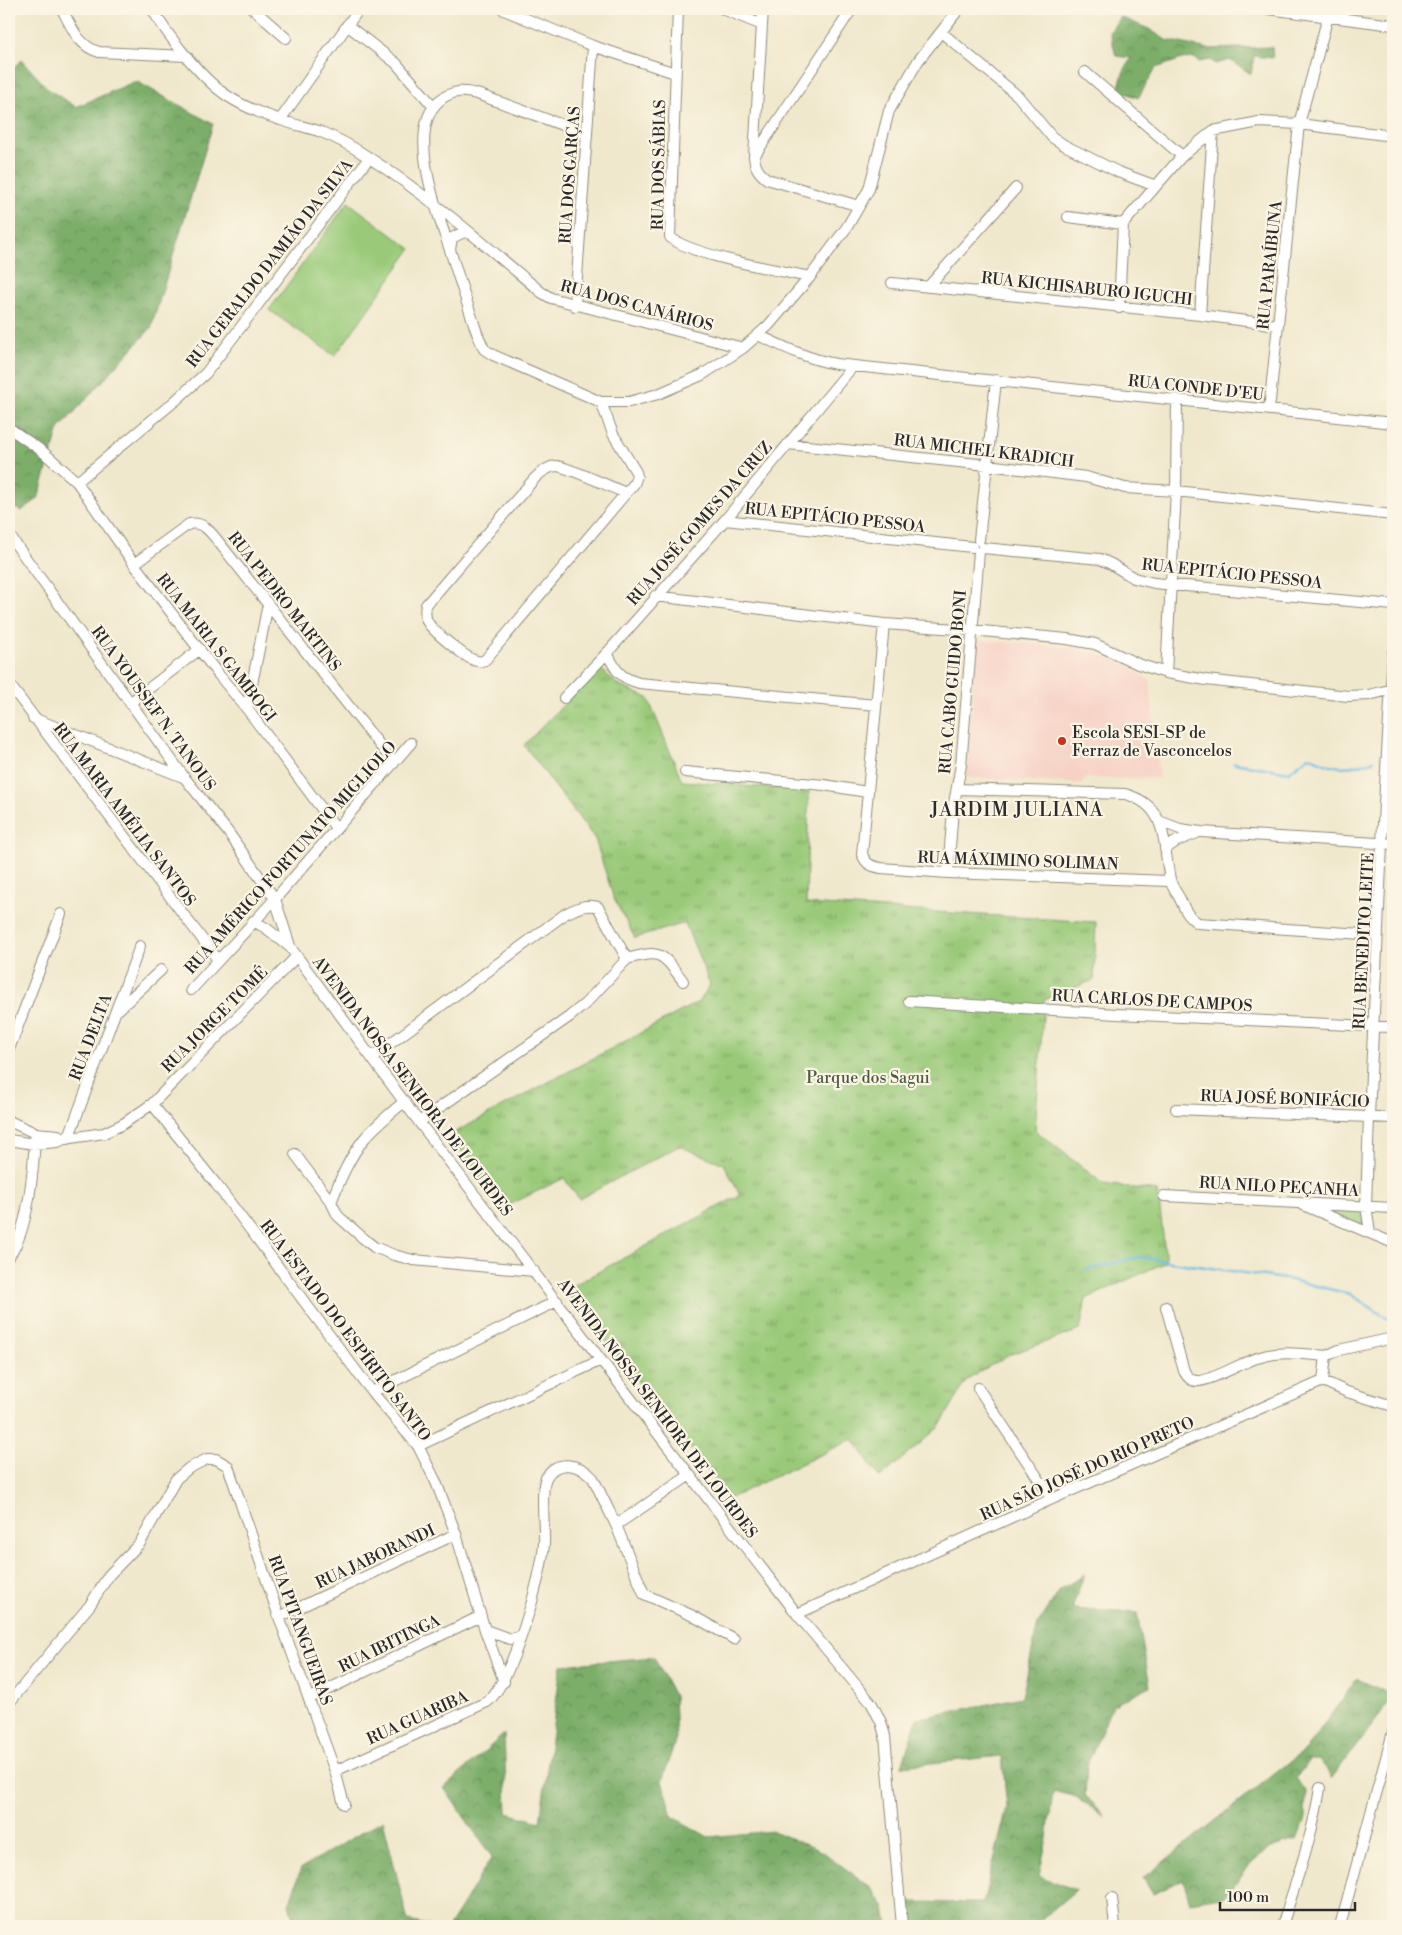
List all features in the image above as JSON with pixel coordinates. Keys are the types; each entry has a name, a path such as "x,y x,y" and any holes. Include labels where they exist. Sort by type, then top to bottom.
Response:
{"street":[{"path":"62,9 80,40 92,50 99,52 187,56"},
{"name":"RUA DOS CANÁRIOS","path":"152,9 174,41 208,79 226,95 250,108 280,120 320,132 345,143 436,206 541,292 551,298 575,306 743,348"},
{"path":"253,9 286,38"},
{"path":"280,120 359,9"},
{"name":"RUA DOS SÁBIAS","path":"678,9 670,237 679,244 712,255 810,277"},
{"path":"723,9 762,25"},
{"path":"763,9 754,156 758,172 767,178 859,206"},
{"path":"754,156 852,9"},
{"path":"587,134 466,90 457,91 446,96 433,106 426,126 424,154 436,206 477,333 484,349 493,355 601,402 629,402 658,394 702,375 743,348 758,335 810,277 848,227 869,189 889,112 918,61 960,9"},
{"path":"1268,9 1329,12 1393,25"},
{"path":"504,10 593,46 675,73"},
{"name":"RUA PARAÍBUNA","path":"1269,410 1299,124 1329,12"},
{"path":"347,25 396,63 433,106"},
{"path":"942,32 1018,96 1052,137 1118,172 1156,186"},
{"name":"RUA DOS GARÇAS","path":"575,306 593,46"},
{"path":"1085,72 1182,156"},
{"path":"1119,308 1124,224 1182,156 1213,130 1259,122 1299,124 1393,136"},
{"path":"1200,315 1213,130"},
{"name":"RUA GERALDO DAMIÃO DA SILVA","path":"77,482 175,402 206,373 369,158"},
{"path":"928,287 1016,188"},
{"path":"1068,216 1124,224"},
{"path":"450,250 452,238 464,232 472,234"},
{"name":"RUA KICHISABURO IGUCHI","path":"892,283 1200,315 1278,325"},
{"name":"RUA CONDE D'EU","path":"758,335 822,362 1393,423"},
{"name":"RUA JOSÉ GOMES DA CRUZ","path":"564,698 725,520 853,366"},
{"name":"RUA CABO GUIDO BONI","path":"948,874 953,809 961,765 978,547 996,380"},
{"path":"1166,673 1176,491 1177,400"},
{"path":"601,402 613,434 636,472 636,480 626,494 485,660 476,662 471,659 446,640 427,621 426,605 543,470 558,466 563,467 626,494"},
{"name":"RUA MARIA S GAMBOGI","path":"9,428 42,451 77,482 134,564 218,674 248,709 336,828"},
{"name":"RUA MICHEL KRADICH","path":"788,444 987,464 1086,478 1125,488 1176,491 1393,515"},
{"name":"RUA EPITÁCIO PESSOA","path":"725,520 1100,559 1134,578 1172,584 1393,605"},
{"name":"RUA PEDRO MARTINS","path":"134,564 189,524 196,523 202,525 218,540 394,763"},
{"name":"RUA YOUSSEF N. TANOUS","path":"9,536 184,777 228,832 275,899 290,947"},
{"path":"656,596 884,624 972,630 1091,643 1138,664 1166,673 1206,680 1348,696 1369,695 1392,689"},
{"path":"248,709 268,604"},
{"path":"685,772 824,785 867,792 884,624"},
{"path":"130,703 200,649"},
{"name":"RUA BENEDITO LEITE","path":"1370,1232 1366,1206 1369,1116 1378,935 1388,844 1393,652"},
{"path":"606,653 620,674 626,679 639,683 876,705"},
{"name":"RUA MARIA AMÉLIA SANTOS","path":"9,684 32,718 218,960"},
{"path":"32,718 184,777"},
{"name":"RUA AMÉRICO FORTUNATO MIGLIOLO","path":"191,990 275,899 411,743"},
{"path":"957,789 1125,794 1145,802 1153,809 1159,821 1166,849 1170,881 1186,912 1198,923 1378,935"},
{"name":"RUA MÁXIMINO SOLIMAN","path":"867,792 862,854 866,863 872,867 948,874 1170,881"},
{"path":"1159,821 1180,829 1200,832 1388,844"},
{"path":"1166,849 1177,841 1200,832"},
{"path":"372,1057 565,914 576,908 595,906 599,908 627,959"},
{"path":"9,1049 61,914"},
{"path":"253,921 266,928 290,947"},
{"name":"RUA DELTA","path":"66,1139 140,946"},
{"name":"AVENIDA NOSSA SENHORA DE LOURDES","path":"290,947 419,1122 601,1360 797,1614 872,1704 881,1722 885,1736 902,1926"},
{"path":"419,1122 569,1017 585,1004 627,959 647,953 654,953 668,961 683,981"},
{"name":"RUA JORGE TOMÉ","path":"9,1140 34,1144 58,1142 104,1133 123,1124 152,1104 297,956"},
{"path":"116,1011 161,970"},
{"name":"RUA CARLOS DE CAMPOS","path":"909,1002 1393,1027"},
{"path":"331,1202 348,1164 363,1140 405,1101"},
{"name":"RUA ESTADO DO ESPÍRITO SANTO","path":"152,1104 216,1184 372,1392 418,1446 436,1482 456,1534 485,1630 504,1682"},
{"name":"RUA JOSÉ BONIFÁCIO","path":"1176,1109 1393,1118"},
{"path":"9,1121 35,1133 66,1139"},
{"path":"9,1256 22,1231 26,1217 35,1133"},
{"path":"295,1154 331,1202 338,1216 374,1247 413,1260 534,1271"},
{"name":"RUA NILO PEÇANHA","path":"1164,1196 1393,1208"},
{"path":"1295,1202 1393,1243"},
{"path":"372,1392 557,1301"},
{"path":"1166,1307 1187,1377 1194,1381 1204,1380 1270,1354 1284,1352 1326,1356 1338,1350 1393,1338"},
{"path":"1326,1356 1323,1381 1347,1392 1393,1406"},
{"path":"418,1446 601,1360"},
{"name":"RUA SÃO JOSÉ DO RIO PRETO","path":"797,1614 1052,1499 1323,1381"},
{"path":"978,1388 1052,1499"},
{"name":"RUA PITANGUEIRAS","path":"9,1703 90,1605 109,1576 140,1543 176,1479 189,1468 207,1459 216,1459 228,1466 310,1698 335,1771 344,1804"},
{"name":"RUA GUARIBA","path":"335,1771 488,1702 495,1696 504,1682 521,1636 542,1563 544,1545 544,1481 553,1468 568,1465 575,1466 587,1472 593,1478 616,1525 644,1594 693,1616 734,1639"},
{"path":"616,1525 690,1475"},
{"name":"RUA JABORANDI","path":"280,1617 456,1534"},
{"name":"RUA IBITINGA","path":"310,1698 481,1616"},
{"path":"485,1630 510,1638 521,1636"},
{"path":"1340,1926 1389,1768 1393,1732"},
{"path":"1282,1926 1303,1858 1320,1788"},
{"path":"1112,1898 1115,1926"}],"shaded area":[{"name":"Escola SESI-SP de Ferraz de Vasconcelos","path":"977,640 1070,647 1122,661 1150,680 1159,778 1085,778 1082,784 966,777"}],"green space":[{"path":"1120,17 1149,29 1166,40 1208,49 1272,47 1273,58 1254,56 1251,74 1230,60 1216,64 1210,60 1199,62 1195,58 1182,59 1156,68 1138,98 1118,90 1123,73 1131,58 1116,56 1110,32"},
{"path":"22,60 48,89 76,107 136,81 213,124 151,328 59,429 38,499 21,511 9,505 9,72"},
{"path":"348,202 411,249 335,356 269,310"},
{"name":"Parque dos Sagui","path":"600,668 618,685 648,698 682,781 809,791 806,904 1096,922 1094,980 1044,1000 1035,1130 1103,1184 1158,1191 1166,1262 1086,1299 1080,1330 1008,1355 967,1380 939,1427 880,1478 853,1439 730,1498 565,1290 740,1195 724,1164 679,1146 579,1199 564,1178 501,1209 450,1135 700,1001 710,984 685,923 635,938 614,899 595,839 524,745"},
{"path":"1297,1202 1364,1206 1365,1228"},
{"path":"1084,1575 1072,1609 1137,1613 1150,1686 1112,1706 1087,1765 1085,1795 1105,1817 1076,1797 1053,1791 1047,1838 1039,1876 1076,1890 1033,1926 914,1926 911,1902 983,1903 1007,1808 1002,1756 902,1766 917,1719 1022,1697 1038,1624 1061,1589"},
{"path":"654,1657 674,1696 676,1738 662,1781 672,1816 708,1837 773,1831 823,1852 872,1888 885,1908 888,1926 449,1926 492,1857 444,1788 504,1734 507,1813 540,1822 561,1665"},
{"path":"1357,1679 1393,1695 1393,1698 1331,1779 1326,1768 1318,1760 1309,1760 1296,1778 1306,1793 1305,1819 1297,1840 1269,1848 1251,1864 1226,1896 1190,1902 1183,1879 1153,1894 1143,1878 1306,1749"},
{"path":"383,1820 408,1921 432,1926 295,1926 289,1905 301,1868"}],"waterway":[{"path":"1234,763 1289,772 1309,756 1326,764 1340,767 1355,766 1373,761"},
{"path":"1086,1270 1138,1257 1291,1280 1350,1294 1393,1322"}],"place":[{"name":"Escola SESI-SP de Ferraz de Vasconcelos","path":"1062,741"}],"district":[{"name":"JARDIM JULIANA","path":"1017,809"}]}
